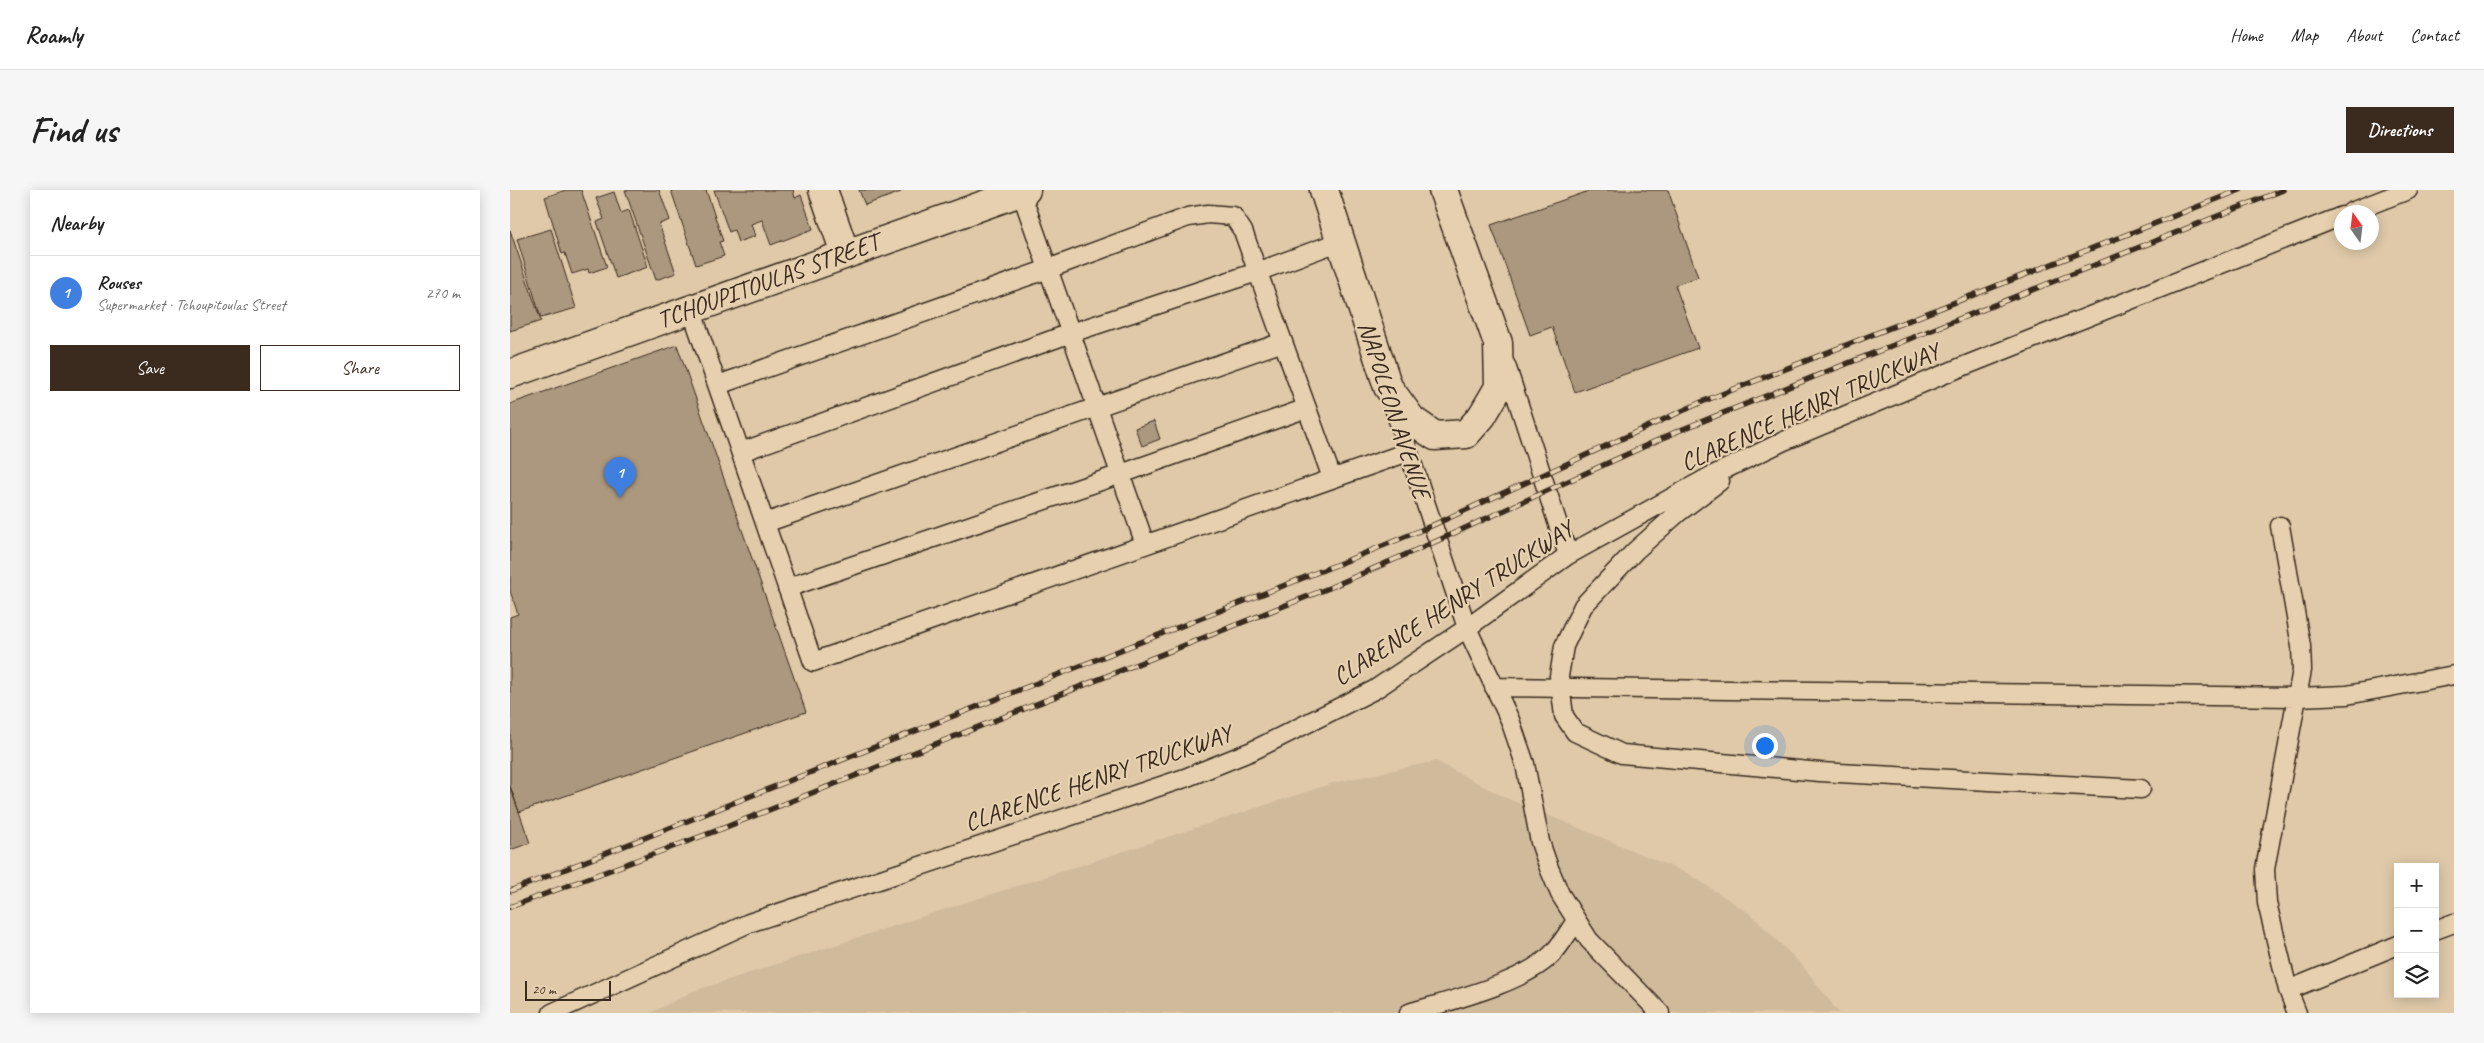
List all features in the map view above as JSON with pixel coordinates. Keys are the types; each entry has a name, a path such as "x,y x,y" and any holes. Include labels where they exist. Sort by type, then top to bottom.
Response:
{"street":[{"path":"823,190 845,253"},
{"name":"NAPOLEON AVENUE","path":"1324,190 1388,387"},
{"path":"1388,387 1412,420 1435,436 1466,434 1482,416 1498,387 1498,343 1443,190"},
{"name":"TCHOUPITOULAS STREET","path":"510,374 1023,191"}],"lane":[{"path":"2370,205 2408,190"},
{"path":"1023,191 1048,269 1145,544"},
{"path":"718,384 1188,218 1208,214 1233,216 1243,231 1332,478"},
{"name":"CLARENCE HENRY TRUCKWAY","path":"552,1013 749,923 1185,778 1252,751 1374,690 1466,628 1568,555 1711,476 1754,455 1959,368 2334,219"},
{"path":"741,452 1071,333 1258,272 1341,241"},
{"path":"691,309 813,662 1408,452"},
{"path":"765,523 1283,342"},
{"path":"1498,343 1568,555"},
{"name":"NAPOLEON AVENUE","path":"1388,387 1466,628 1510,720 1525,764 1540,842 1548,868 1576,921 1589,940 1660,1013"},
{"path":"787,588 1121,474 1307,408"},
{"path":"1754,455 1679,512 1635,551 1583,606 1564,646 1559,676 1564,716 1576,732 1622,754 1820,772 2141,789"},
{"path":"2280,526 2302,646 2302,670 2264,870 2267,903 2288,990 2298,1013"},
{"path":"1494,687 2297,698 2347,695 2454,675"},
{"path":"1409,1013 1480,991 1534,968 1553,954 1576,921"},
{"path":"2439,929 2454,923"},
{"path":"2288,990 2394,947"}],"shaded area":[{"path":"1436,761 1504,797 1689,874 1749,913 1802,965 1839,1013 651,1013 691,992 1333,783"}],"building":[{"path":"566,190 581,190 607,267 589,273 588,269 572,274 565,253 562,254 545,197"},
{"path":"625,190 659,190 670,220 659,224 676,273 656,280"},
{"path":"671,190 706,190 723,241 719,242 724,256 696,265"},
{"path":"714,190 793,190 795,198 801,195 813,229 771,245 762,220 751,224 755,236 738,242 734,230 729,232"},
{"path":"859,190 900,190 901,192 865,205"},
{"path":"1592,190 1668,190 1698,277 1675,285 1698,348 1575,392 1552,327 1530,335 1491,225"},
{"path":"614,192 621,213 629,210 648,267 616,278 597,222 604,219 596,198"},
{"path":"551,229 576,308 541,318 517,239"},
{"path":"510,230 541,321 510,331"},
{"path":"677,345 806,712 519,812 510,786 510,617 518,614 510,591 510,404"},
{"path":"1154,421 1160,439 1142,446 1135,428"},
{"path":"510,786 530,843 510,850"}],"railway":[{"path":"510,891 1346,561 1431,526 1704,401 2240,190"},
{"path":"510,907 721,829 1329,588 1678,431 2283,190"}],"place":[{"name":"Rouses","path":"620,498"}]}
